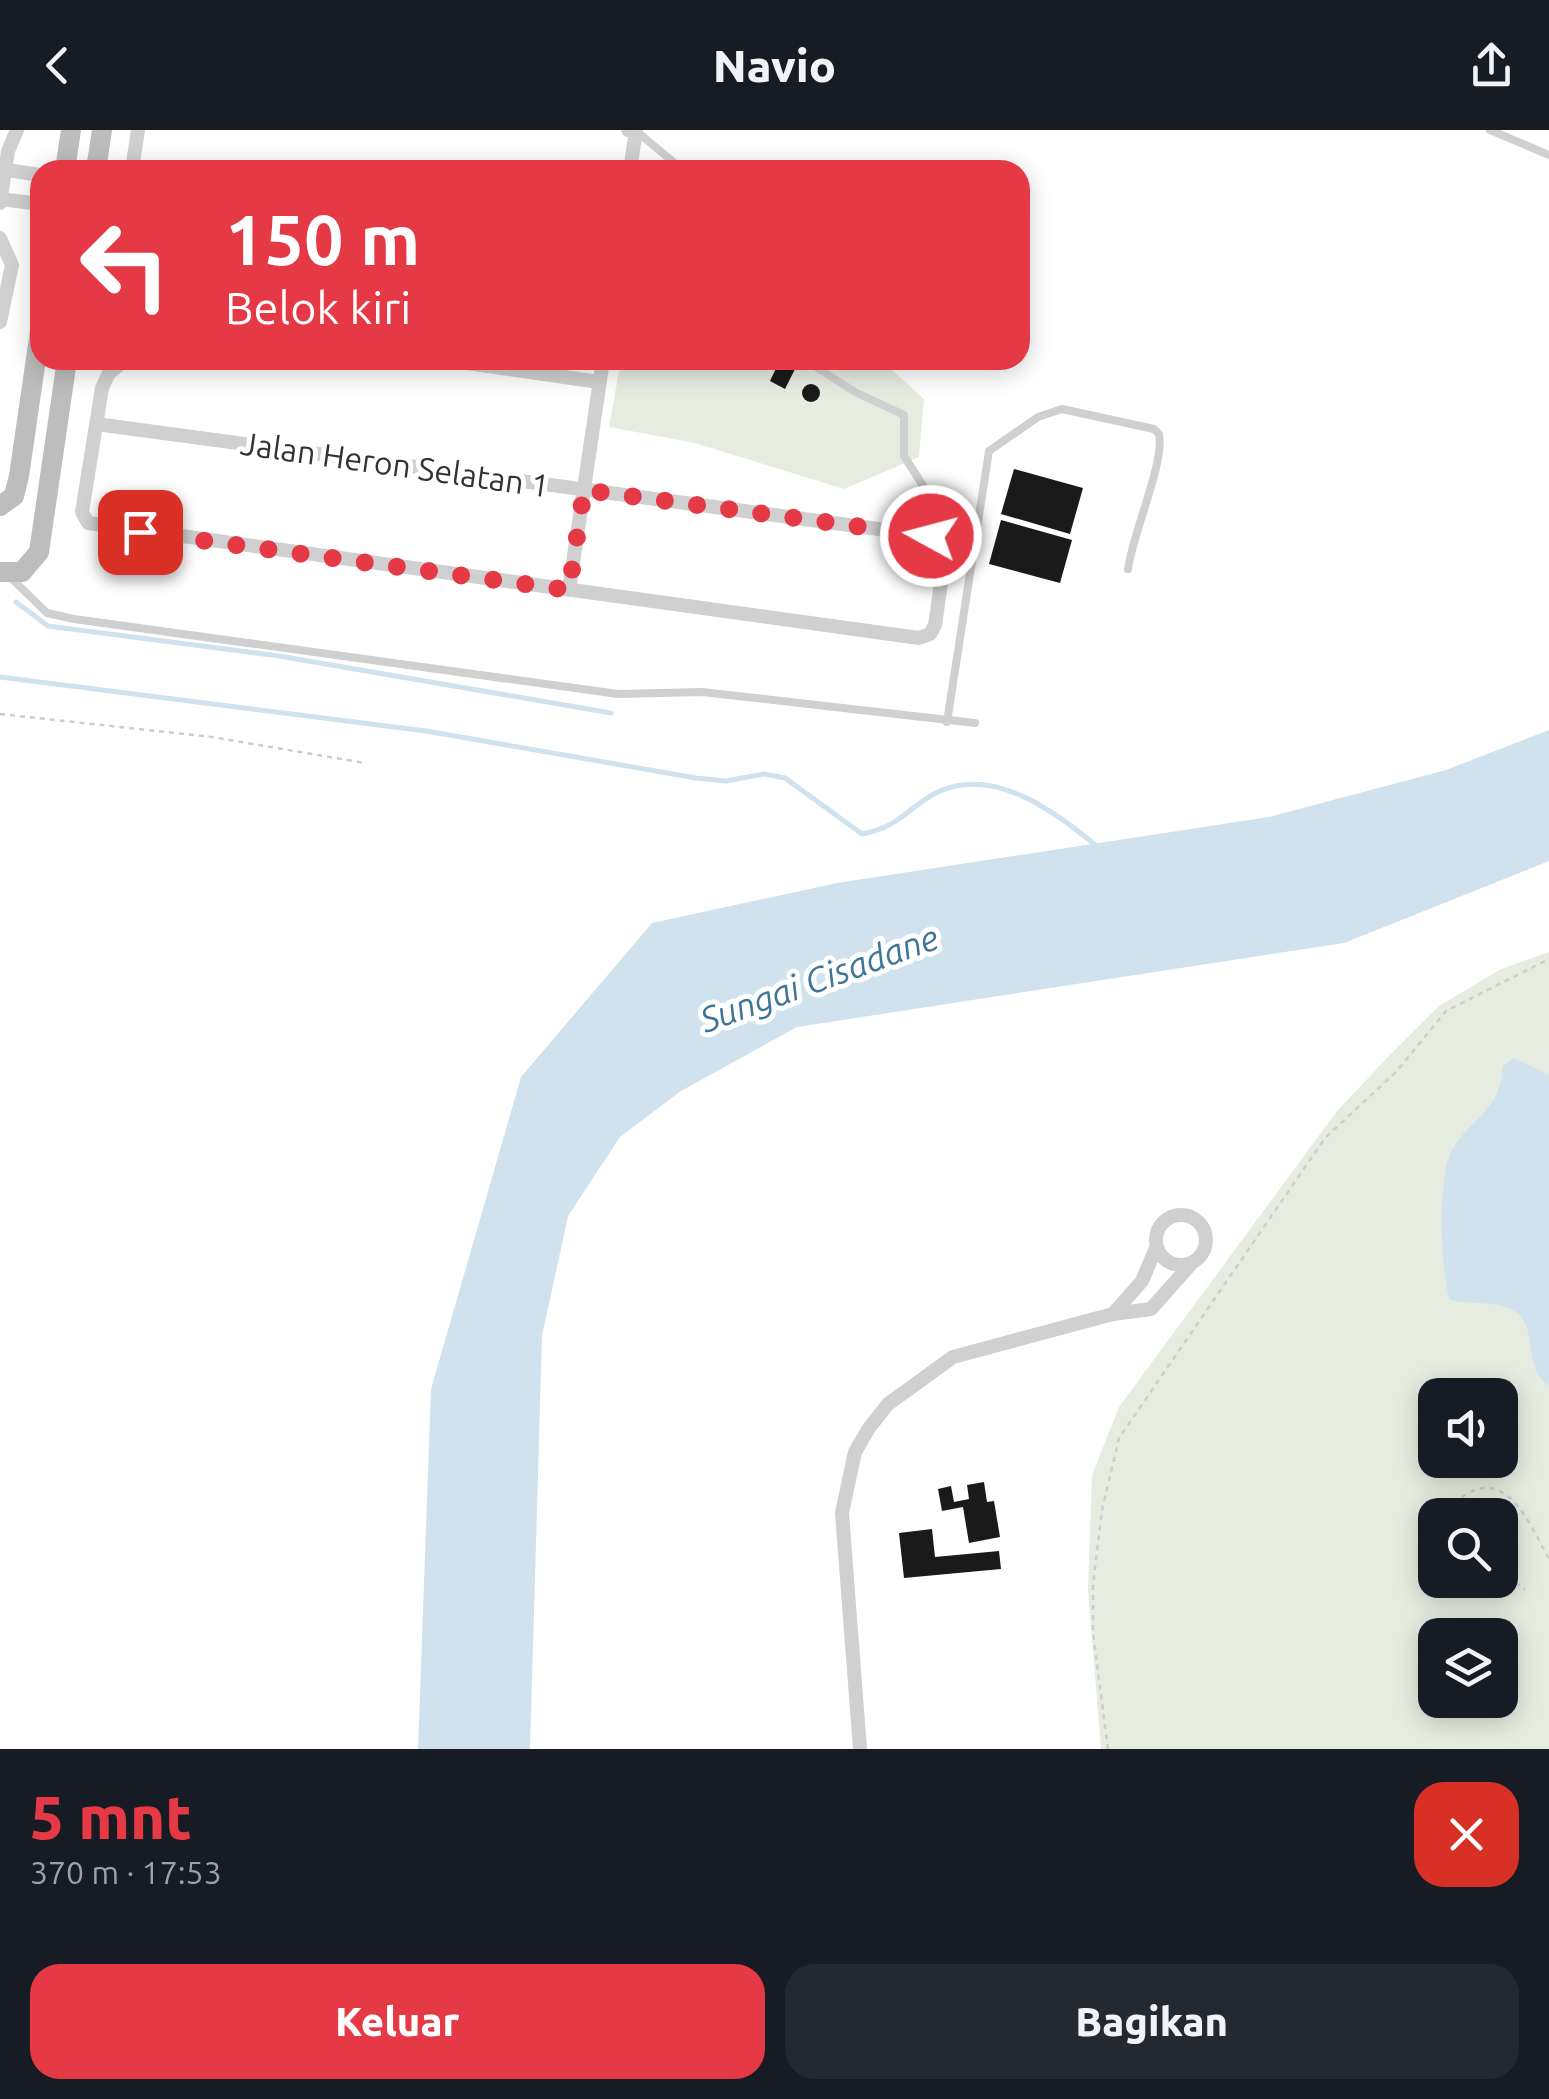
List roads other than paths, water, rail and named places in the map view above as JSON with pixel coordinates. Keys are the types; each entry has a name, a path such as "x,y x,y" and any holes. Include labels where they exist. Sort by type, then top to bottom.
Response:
{"main road":[{"path":"66,160 71,130"},
{"path":"98,160 102,130"},
{"path":"32,370 7,501 47,516"},
{"path":"4,573 22,572 39,552 66,370"}],"street":[{"path":"17,130 2,170 0,200 30,203"},
{"path":"134,160 138,130"},
{"path":"631,160 633,130"},
{"path":"2,170 30,174"},
{"path":"0,238 12,265 0,322"},
{"path":"112,370 102,388 96,424 82,512 88,523 569,590 601,370"},
{"path":"516,370 599,382"},
{"name":"Jalan Heron Selatan 1","path":"96,424 931,536 946,549 935,624 930,634 920,638 569,590"},
{"path":"860,1749 842,1513 855,1452 888,1404 954,1357 1113,1314 1151,1310 1203,1254 1206,1238 1194,1218 1168,1218 1157,1231 1156,1248 1142,1281 1113,1314"},
{"path":"1156,1248 1166,1262 1191,1264"}],"lane":[{"path":"633,130 670,160"},
{"path":"1490,130 1549,155"},
{"path":"821,370 855,392 904,415 904,456 928,492 978,538"},
{"path":"947,722 989,451 1038,417 1062,409 1144,425 1160,434 1161,452 1136,524 1128,569"},
{"path":"4,573 46,613 74,619 618,694 702,692 974,723"}],"water":[{"name":"Sungai Cisadane","path":"1549,730 1549,861 1344,943 797,1027 681,1091 620,1137 568,1216 542,1336 530,1749 418,1749 431,1389 521,1077 652,923 837,883 1269,817 1446,770"},
{"path":"1514,1058 1549,1075 1549,1385 1535,1369 1521,1317 1497,1305 1450,1300 1444,1269 1442,1203 1447,1164 1459,1140 1491,1104 1503,1066"}],"waterway":[{"path":"16,602 48,626 279,656 611,713"},
{"path":"0,677 426,731 696,778 726,781 764,774 785,778 862,834 894,822 936,793 980,784 1002,788 1044,807 1098,847"}]}
